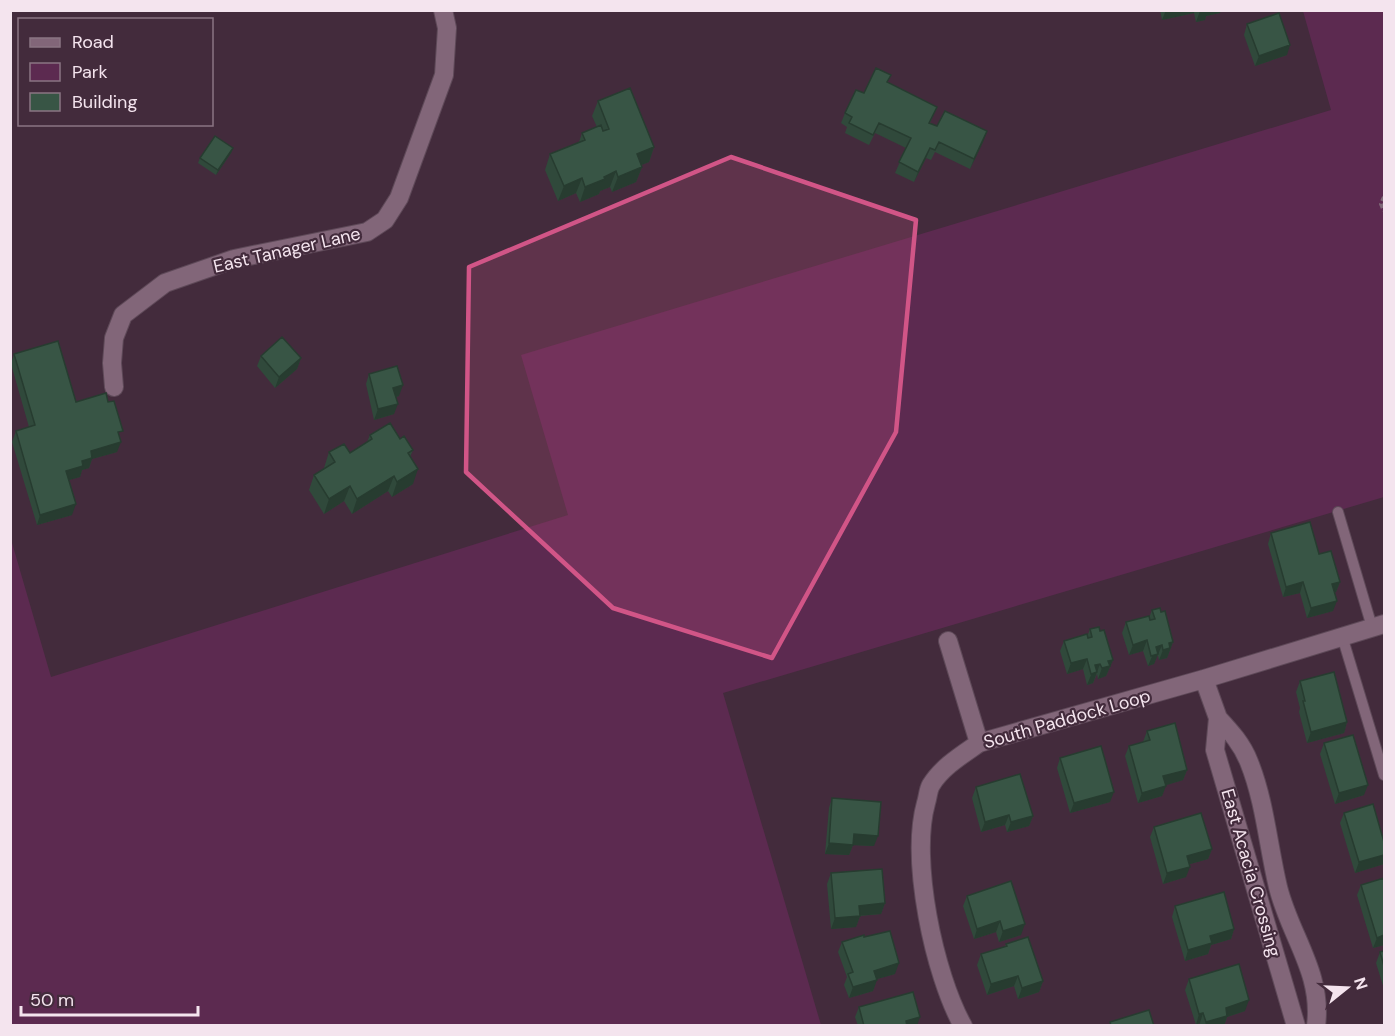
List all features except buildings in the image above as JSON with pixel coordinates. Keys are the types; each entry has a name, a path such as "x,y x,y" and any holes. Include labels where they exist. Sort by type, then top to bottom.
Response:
{"street":[{"name":"East Tanager Lane","path":"114,387 112,363 114,338 123,315 165,283 234,259 367,232 385,220 399,198 444,75 447,28 442,10"},
{"name":"South Paddock Loop","path":"963,1026 955,1011 939,966 929,924 921,857 922,819 931,786 951,762 979,743 1204,679 1378,626"},
{"path":"948,641 979,743"},
{"name":"East Acacia Crossing","path":"1204,679 1218,718 1239,741 1253,775 1263,807 1278,886 1286,913 1307,960 1316,989 1318,1012 1316,1026"},
{"name":"East Acacia Crossing","path":"1218,718 1215,750 1296,1026"}],"lane":[{"path":"1338,512 1378,626"},
{"path":"1342,636 1384,775"}],"path":[{"path":"1384,198 1381,204 1384,211"}],"highlighted area":[{"path":"731,157 916,220 896,432 772,658 613,608 466,472 469,267"}],"green space":[{"path":"1303,11 1384,11 1384,497 723,693 821,1025 11,1025 10,536 51,677 568,515 521,355 1331,110"}]}
